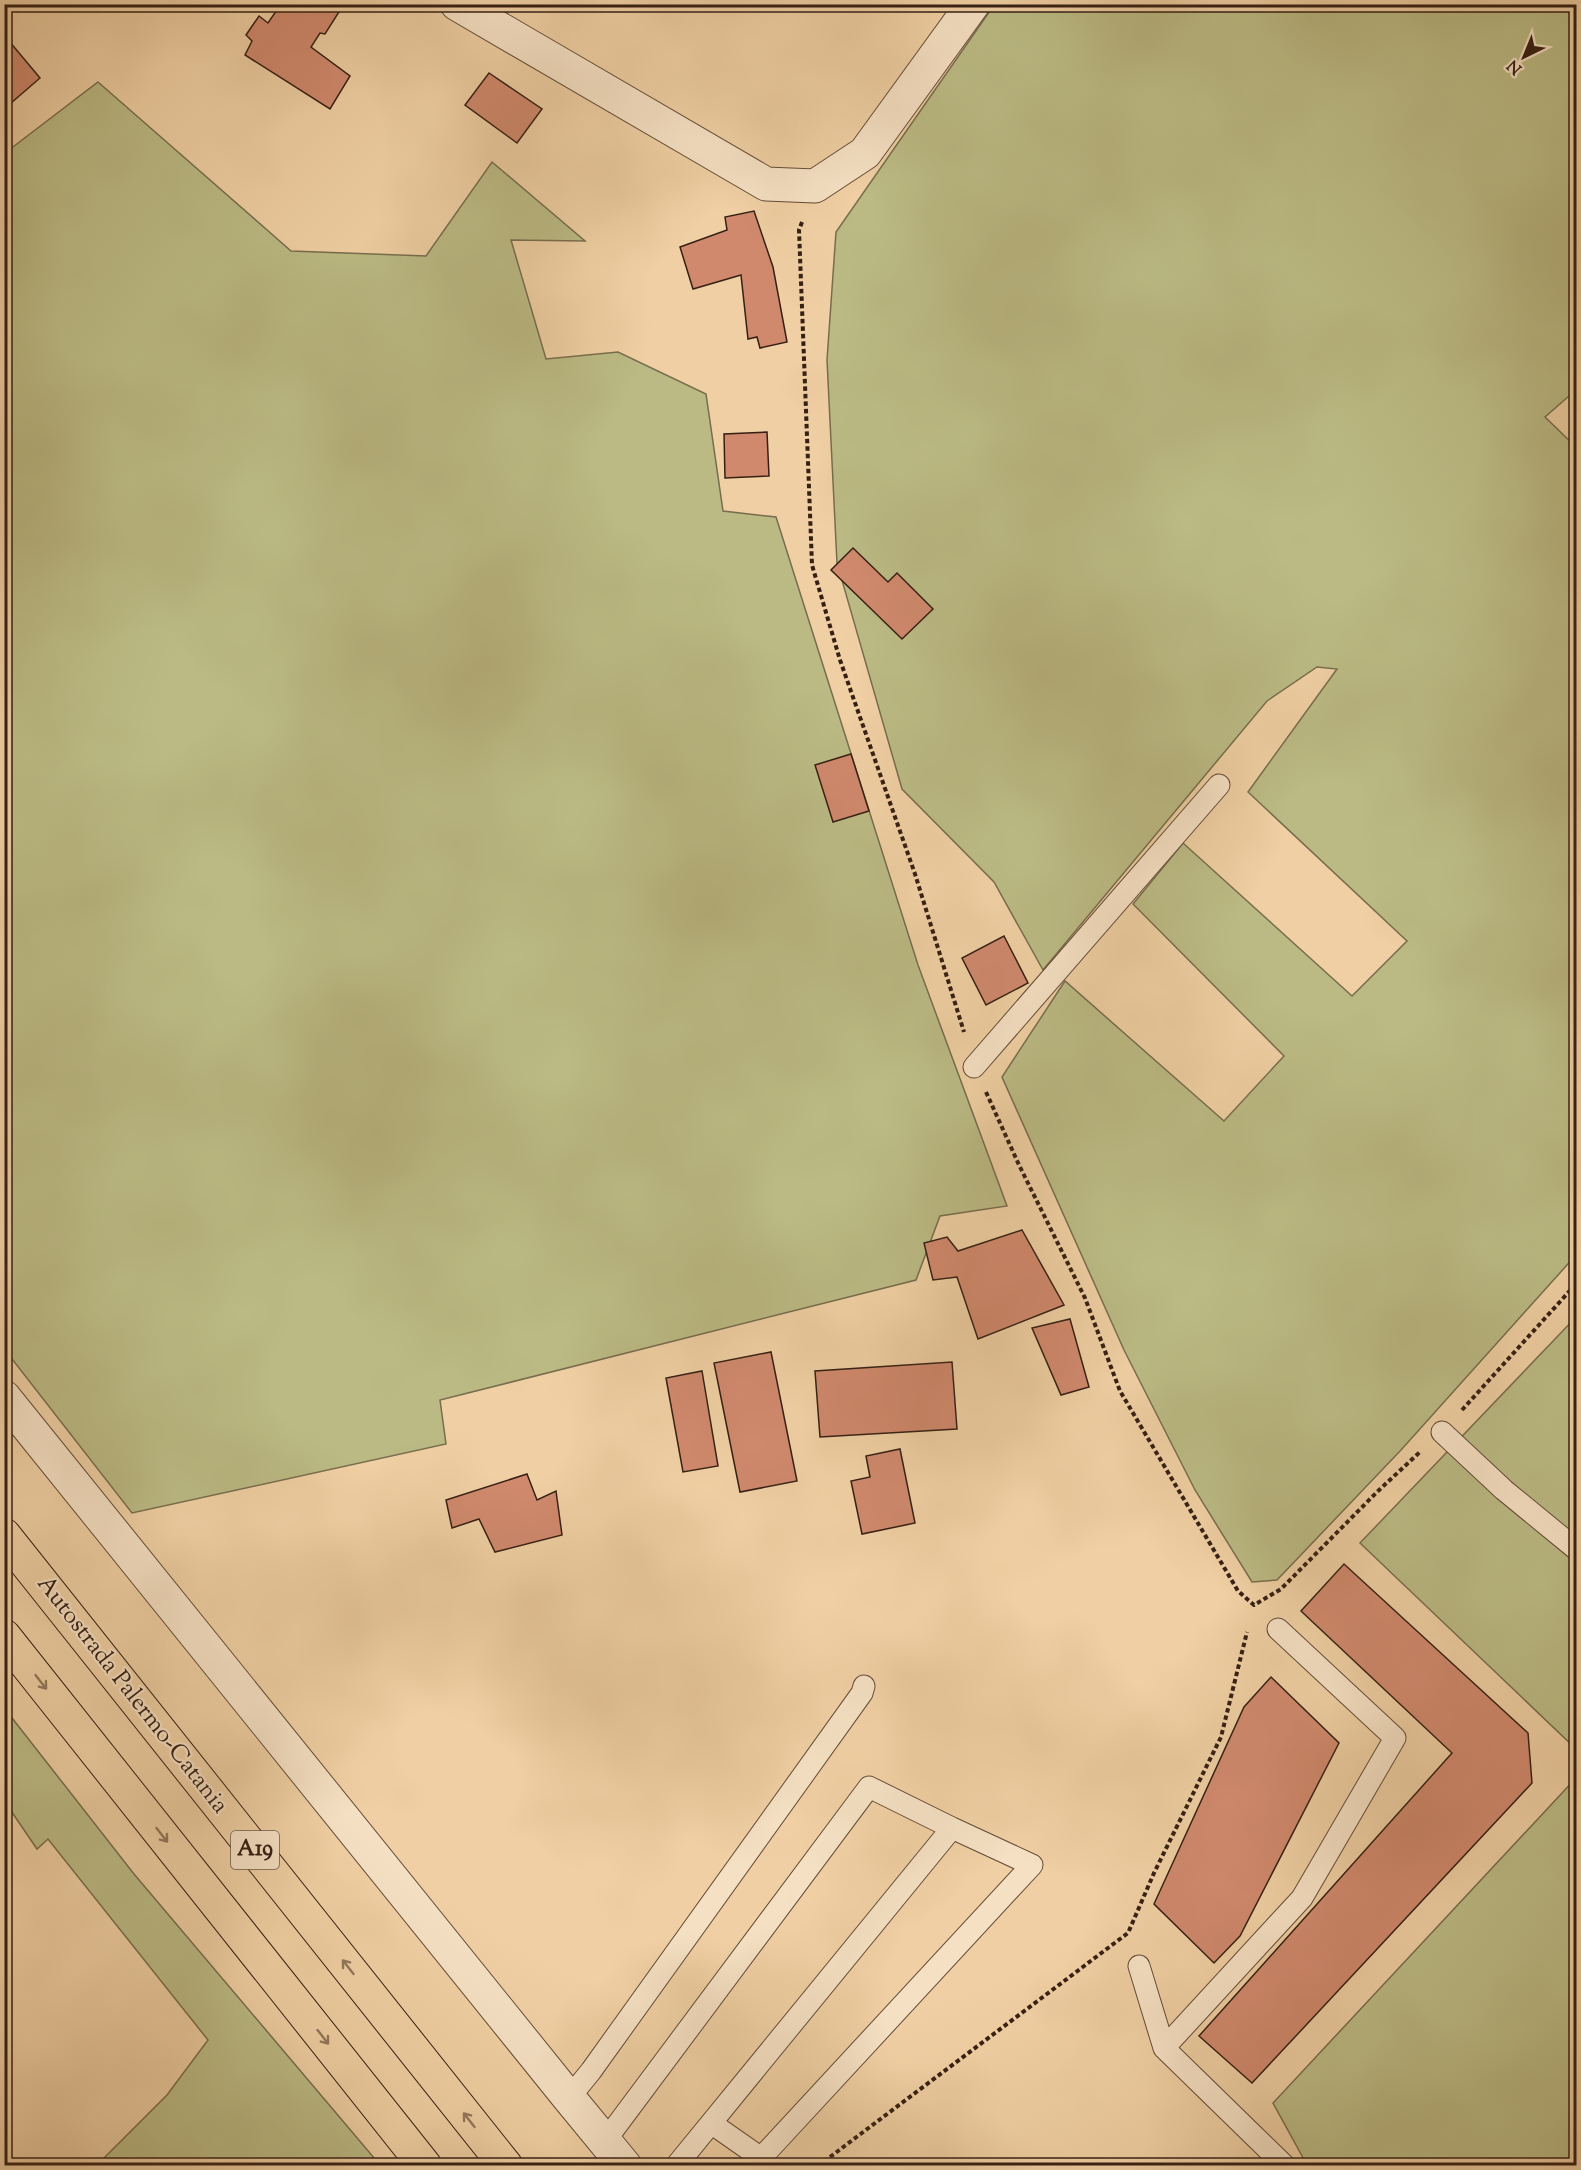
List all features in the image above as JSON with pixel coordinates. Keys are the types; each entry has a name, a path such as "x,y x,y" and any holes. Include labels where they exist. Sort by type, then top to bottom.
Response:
{"highway":[{"name":"Autostrada Palermo-Catania","path":"4,1535 506,2166"},
{"name":"A19","path":"4,1636 425,2166"}],"street":[{"path":"461,6 766,184 815,186 865,153 973,4"},
{"path":"4,1397 615,2153"}],"lane":[{"path":"974,1067 1219,785"},
{"path":"1442,1432 1504,1490 1576,1549"},
{"path":"1164,2048 1302,1898 1395,1738 1278,1629"},
{"path":"569,2098 591,2071 842,1722 862,1693 864,1686"},
{"path":"615,2153 869,1787 1032,1865 761,2158 711,2123"},
{"path":"676,2166 952,1828"},
{"path":"1139,1966 1164,2048 1285,2166"}],"path":[{"path":"815,186 799,230 812,565 840,660 915,874 974,1067 1019,1165 1085,1298 1120,1391 1238,1591 1254,1605"},
{"path":"1251,1616 1254,1605 1281,1589 1378,1491 1442,1432 1576,1284"},
{"path":"818,2166 1128,1933 1154,1873 1221,1737 1248,1627"}],"shaded area":[{"path":"994,5 1576,5 1576,390 1545,417 1576,447 1576,1255 1401,1450 1277,1580 1252,1582 1195,1490 1124,1350 1002,1077 1065,981 1224,1121 1284,1056 1133,904 1183,843 1352,996 1407,941 1248,792 1337,669 1317,667 1267,701 1043,970 994,882 902,789 837,563 827,360 836,232"},
{"path":"98,82 291,251 426,256 492,162 585,241 511,240 546,359 618,352 706,394 723,511 776,517 918,965 1007,1206 940,1216 916,1280 440,1400 446,1444 132,1513 5,1350 5,153"},
{"path":"1576,1317 1576,1749 1360,1543"},
{"path":"5,1709 134,1874 380,2165 97,2165 167,2095 208,2040 48,1839 37,1849 5,1802"},
{"path":"1576,1778 1576,2165 1307,2165 1273,2103"}],"building":[{"path":"281,4 344,4 325,34 320,33 311,47 350,76 330,109 245,55 252,41 246,35 259,16 268,23"},
{"path":"4,35 40,78 4,109"},
{"path":"489,73 542,109 517,143 465,105"},
{"path":"754,211 773,267 787,342 760,348 757,337 748,339 741,275 693,289 680,247 727,230 725,217"},
{"path":"767,432 769,476 725,478 724,434"},
{"path":"853,548 888,582 897,573 933,609 902,639 831,570"},
{"path":"851,754 869,811 833,822 815,765"},
{"path":"1004,936 1028,983 986,1005 962,958"},
{"path":"1022,1230 1064,1305 978,1339 957,1277 933,1280 924,1243 947,1237 958,1251"},
{"path":"1070,1319 1089,1387 1061,1395 1032,1328"},
{"path":"771,1352 797,1481 740,1492 714,1363"},
{"path":"952,1362 957,1429 820,1437 815,1371"},
{"path":"702,1371 718,1466 683,1472 666,1378"},
{"path":"900,1449 915,1523 862,1534 851,1481 870,1477 866,1456"},
{"path":"527,1474 537,1500 556,1491 562,1535 495,1552 479,1519 452,1528 446,1500"},
{"path":"1344,1564 1528,1733 1532,1783 1252,2083 1199,2036 1452,1753 1301,1611"},
{"path":"1271,1677 1339,1743 1240,1936 1214,1963 1154,1904 1244,1707"}]}
